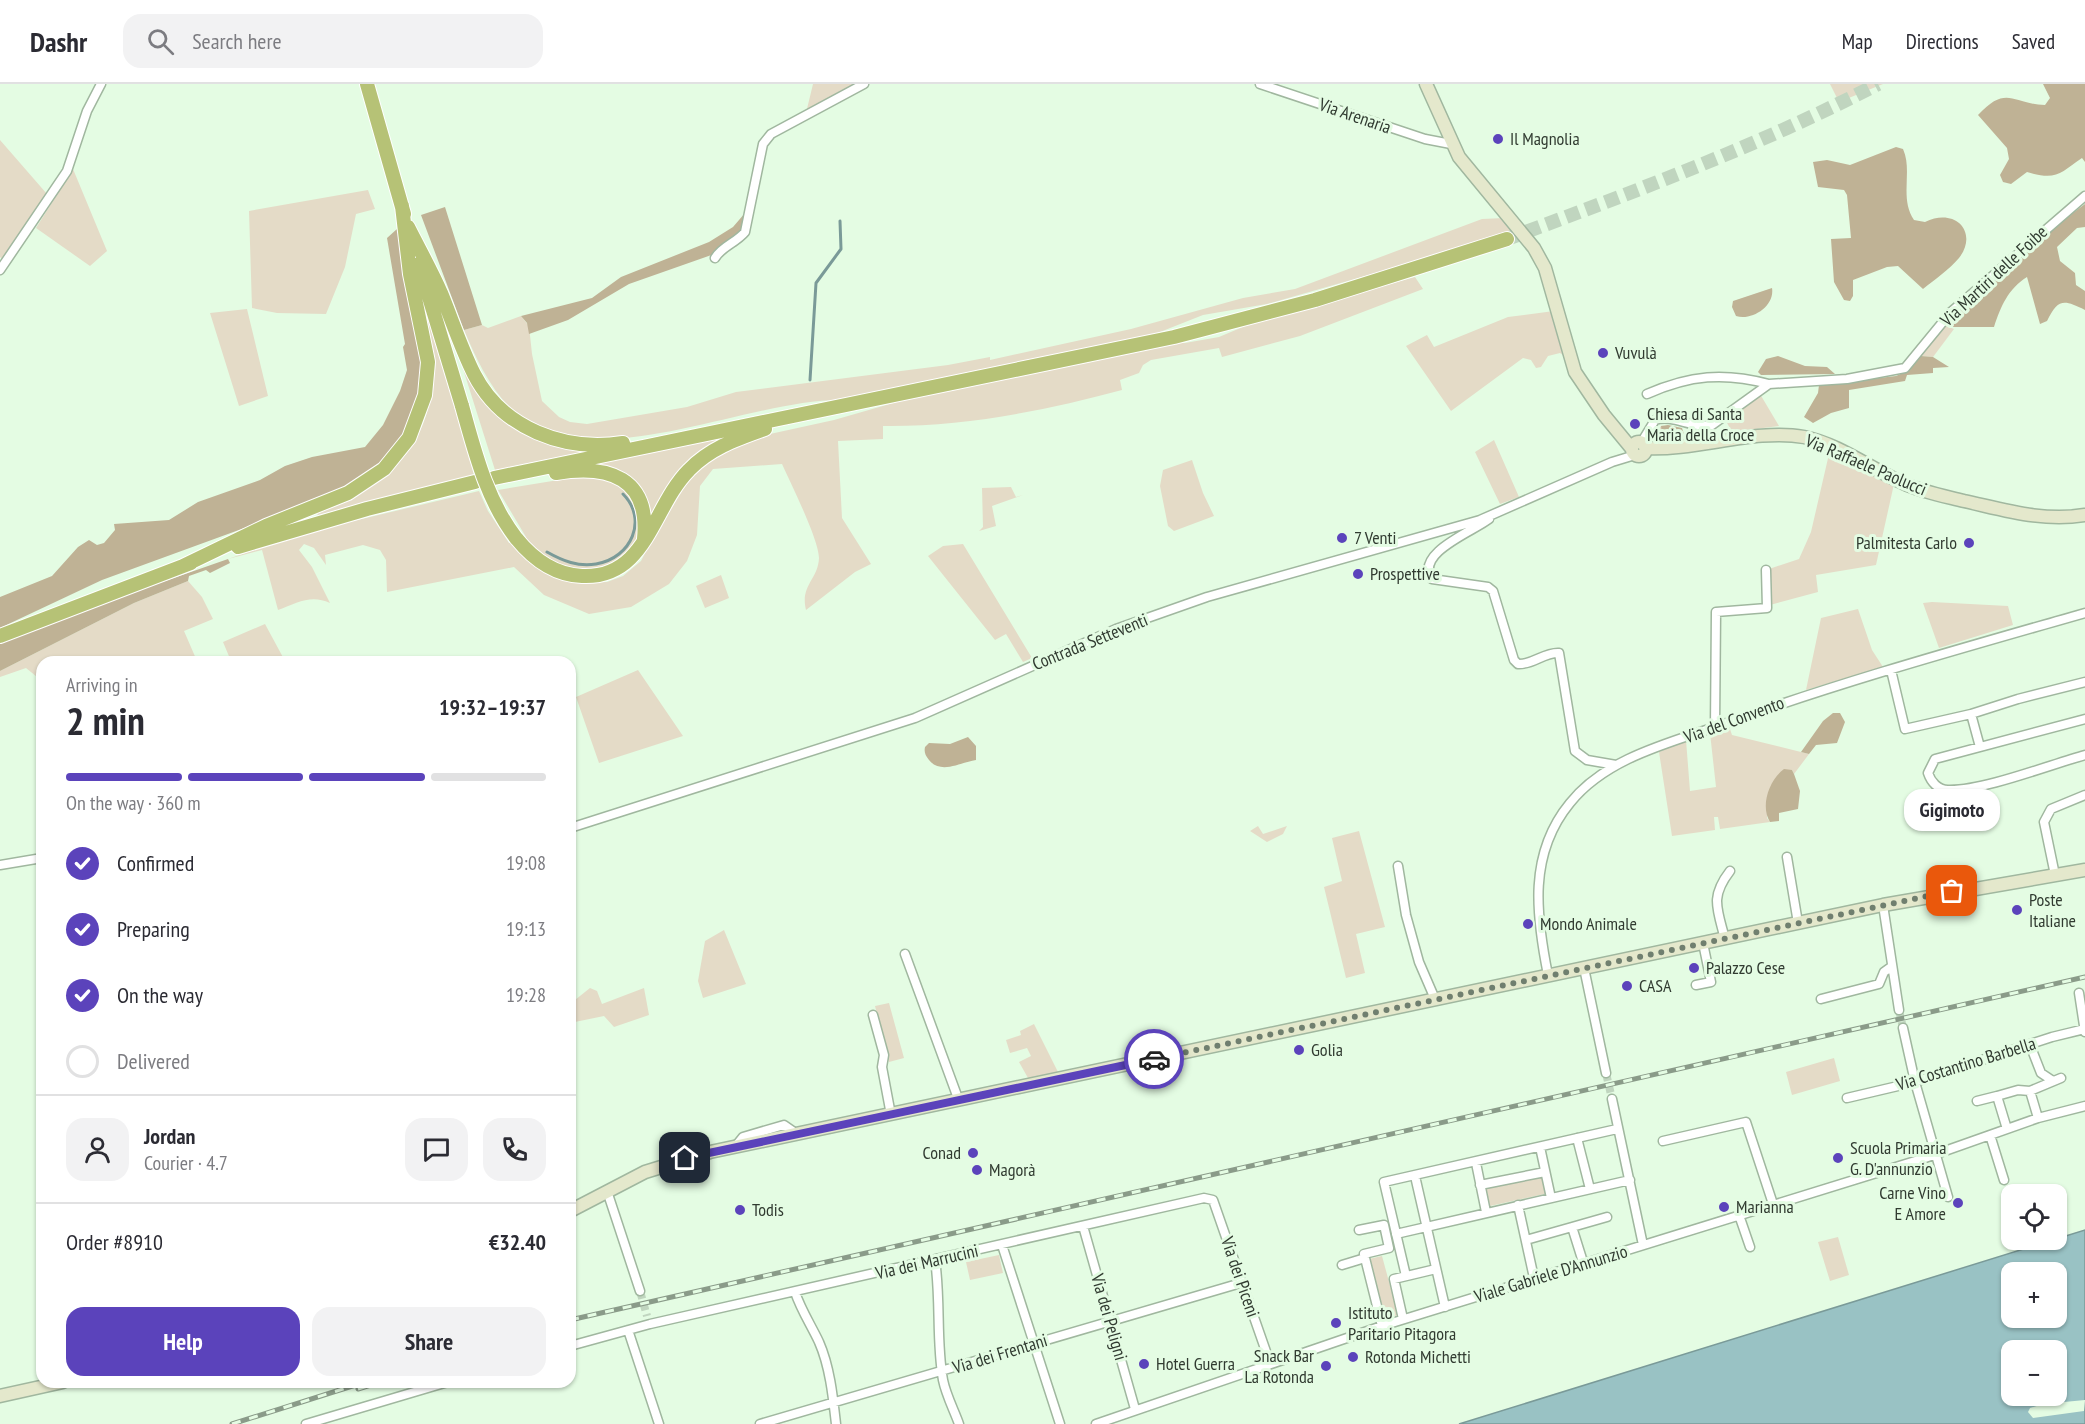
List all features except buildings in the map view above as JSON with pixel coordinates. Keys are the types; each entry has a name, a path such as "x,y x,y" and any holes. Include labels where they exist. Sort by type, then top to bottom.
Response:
{"highway":[{"path":"367,84 486,486 497,511 516,538 533,556 567,575 584,577 615,571 630,560 644,542 678,482 706,454 728,442 811,412"},
{"path":"183,566 266,526 348,494 384,469 409,438 425,395 428,362 410,274 402,206"},
{"path":"408,227 439,290 474,374 486,392 511,417 552,439 582,445 704,434"},
{"path":"644,542 645,518 640,499 628,483 611,474 580,470 505,484 494,479 1219,326 1397,276 1507,239"},
{"path":"0,636 183,566 317,523 475,482"}],"main road":[{"path":"1426,84 1451,144 1459,157 1534,248 1545,268 1575,372 1606,418 1637,448"},
{"name":"Via Raffaele Paolucci","path":"1637,448 1694,447 1781,434 1806,438 1904,484 1940,495 2035,517 2064,519 2085,515"},
{"path":"576,1208 674,1161 735,1147 1882,905 2085,870"},
{"path":"0,1395 36,1388"}],"street":[{"path":"0,270 67,171 87,111 101,84"},
{"path":"715,258 719,251 739,240 745,232 763,144 771,134 864,84"},
{"name":"Via Arenaria","path":"1260,84 1425,139 1451,144"},
{"name":"Via Martiri delle Foibe","path":"1647,394 1665,386 1707,376 1740,376 1769,384 1847,379 1905,368 1951,312 2085,196"},
{"path":"1637,448 1654,420 1665,418 1702,426 1712,425 1769,384"},
{"name":"Contrada Setteventi","path":"576,826 915,718 1116,629 1207,597 1494,515 1612,462 1637,448"},
{"path":"1494,515 1476,529 1443,546 1434,555 1429,566 1429,574 1432,579 1488,587 1493,591 1514,660 1518,664 1527,664 1553,653 1558,654 1575,751 1587,759 1616,765"},
{"path":"1715,727 1716,612 1767,608 1766,570"},
{"name":"Via del Convento","path":"1548,975 1537,885 1542,853 1557,820 1570,803 1584,788 1616,765 1778,704 2085,613"},
{"path":"1891,670 1905,729 1971,714 2085,682"},
{"path":"1971,714 1980,747"},
{"path":"2085,719 1935,759 1928,768 1932,782 1947,790 1969,788 2085,755"},
{"path":"2055,875 2044,822 2051,809 2085,795"},
{"path":"1787,857 1798,923"},
{"path":"0,865 36,859"},
{"path":"1398,866 1406,915 1419,962 1435,999"},
{"path":"1725,939 1717,902 1717,888 1730,871"},
{"path":"1882,905 1899,1010"},
{"path":"1696,985 1711,982 1704,943"},
{"path":"905,954 959,1101"},
{"path":"1821,999 1879,984 1884,972 1891,967"},
{"path":"1584,969 1606,1073"},
{"path":"2079,993 2085,1030"},
{"path":"873,1016 884,1055 882,1067 891,1115"},
{"path":"1903,1028 1915,1082 1948,1197"},
{"name":"Via Costantino Barbella","path":"1846,1098 1915,1082 2085,1030"},
{"path":"1977,1101 2018,1089 2030,1091 2057,1080 2041,1073 2030,1045"},
{"path":"2030,1091 2038,1118"},
{"path":"1997,1096 2007,1129"},
{"path":"1611,1099 1643,1245"},
{"name":"Viale Gabriele D'Annunzio","path":"1096,1424 1265,1364 1403,1319 1936,1154 2038,1118 2085,1106"},
{"path":"1664,1141 1746,1122 1773,1204"},
{"path":"1406,1276 1384,1182 1476,1163 1617,1129"},
{"path":"1990,1135 2004,1180"},
{"path":"1577,1138 1590,1189"},
{"path":"1540,1147 1551,1198"},
{"path":"1476,1163 1486,1212"},
{"path":"1480,1185 1545,1172"},
{"path":"1415,1176 1445,1307"},
{"path":"1396,1234 1630,1180"},
{"path":"607,1191 640,1291"},
{"name":"Via dei Marrucini","path":"576,1344 628,1330 649,1320 795,1292 1204,1198"},
{"name":"Via dei Piceni","path":"1204,1198 1213,1200 1265,1364"},
{"path":"1518,1205 1534,1278"},
{"path":"1739,1215 1750,1247"},
{"path":"1526,1240 1607,1217"},
{"path":"1359,1230 1384,1225 1389,1248 1364,1254 1382,1326"},
{"name":"Via dei Peligni","path":"1083,1226 1135,1409"},
{"path":"1572,1227 1583,1262"},
{"path":"1002,1245 1060,1424"},
{"path":"1342,1265 1365,1258"},
{"path":"935,1260 939,1282 938,1333 944,1371 943,1379 959,1424"},
{"path":"1403,1319 1394,1280 1436,1269"},
{"name":"Via dei Frentani","path":"760,1424 1241,1283"},
{"path":"795,1292 802,1313 819,1343 834,1401 836,1424"},
{"path":"628,1330 659,1424"},
{"path":"306,1424 428,1388"}],"shaded area":[{"path":"813,84 861,84 806,113"},
{"path":"1830,84 1883,84 1839,102"},
{"path":"2043,84 2085,84 2085,162 2082,158 2058,174 2045,176 2027,172 2011,184 2003,182 2000,175 2009,159 2007,148 1978,115 1996,100 2003,98 2045,105 2050,98"},
{"path":"0,140 47,194 2,259 0,257"},
{"path":"1896,147 1903,149 1906,157 1907,203 1914,220 1925,222 1936,218 1946,218 1954,220 1965,231 1965,248 1947,270 1923,289 1898,266 1887,267 1853,280 1853,296 1850,301 1844,300 1834,282 1831,239 1851,238 1847,195 1844,190 1818,187 1813,162 1827,160 1850,165"},
{"path":"73,169 107,251 90,266 36,228"},
{"path":"368,190 375,209 356,214 345,267 326,314 277,313 252,308 249,211"},
{"path":"2085,204 2085,227 2077,228 2057,247 2060,261 2075,273 2076,285 2085,291 2085,310 2062,303 2054,308 2047,321 2040,324 2027,277 2006,299 1994,327 1949,327 1948,322 1953,317 2038,239"},
{"path":"445,207 482,325 464,330 421,215"},
{"path":"745,213 737,246 629,284 568,320 529,334 527,323 521,316 592,298 621,277 709,242 733,227"},
{"path":"1504,218 1513,230 1442,254 1267,304 1203,315 1155,334 840,400 764,410 638,437 598,439 561,435 528,422 506,404 497,393 475,355 464,330 482,325 488,328 521,316 529,326 532,354 542,401 559,417 570,422 587,424 687,407 736,392 948,365 990,357 990,360 1131,329 1243,298 1295,289 1482,219"},
{"path":"397,229 416,311 425,381 399,449 361,482 318,501 102,580 0,628 0,597 52,576 78,547 89,540 97,545 104,543 115,530 114,524 169,520 198,502 260,480 285,466 312,457 365,447 383,425 400,391 407,370 403,347 405,344 387,238"},
{"path":"1415,277 1423,289 1300,336 1222,357 1219,348 1151,360 1143,365 1139,373 1120,380 1122,390 1063,405 973,421 883,426 883,439 838,441 842,518 871,564 855,572 806,610 805,594 818,566 818,550 782,464 713,469 700,486 697,535 687,561 669,584 631,607 589,614 544,595 514,567 387,592 386,560 380,550 363,545 325,555 326,565 314,548 304,544 299,550 312,567 330,603 310,599 278,610 262,550 228,559 303,533 479,491 488,511 509,543 512,542 560,579 576,583 607,582 623,576 641,561 663,518 693,471 742,440 834,420 928,393 1165,343 1185,343 1219,337 1257,321"},
{"path":"1772,288 1770,301 1761,311 1749,316 1736,316 1732,307 1733,301"},
{"path":"247,309 268,396 239,406 210,313"},
{"path":"1554,311 1566,357 1560,353 1548,356 1541,367 1536,368 1531,360 1523,358 1451,411 1406,346 1427,335 1434,347 1508,317"},
{"path":"429,314 460,405 455,408 474,475 318,515 314,511 355,495 377,482 411,447 422,428 432,385 433,362 426,315"},
{"path":"446,315 493,403 581,448 583,452 495,470"},
{"path":"1948,322 1949,327 1954,329 1933,357 1921,356"},
{"path":"1778,356 1805,366 1827,367 1835,374 1761,375 1758,372 1766,359"},
{"path":"1921,356 1933,357 1949,367 1933,368 1933,373 1907,375 1905,381 1849,390 1849,408 1831,413 1813,423 1804,417 1818,393 1819,385 1896,376 1905,372"},
{"path":"1760,394 1779,426 1732,432 1726,421"},
{"path":"1661,426 1666,435 1682,434 1683,440 1658,442 1655,440 1653,430"},
{"path":"1661,426 1682,428 1684,434 1662,434"},
{"path":"720,437 723,439 649,519 647,503 589,465"},
{"path":"1494,440 1519,497 1500,504 1475,452"},
{"path":"1829,454 1894,484 1876,565 1816,575 1818,592 1770,605 1769,569 1799,559 1811,532"},
{"path":"1192,460 1203,493 1214,516 1174,531 1168,526 1160,486 1163,470"},
{"path":"589,475 609,479 621,485 637,510 640,525 629,551 618,560 604,567 572,568 546,557 525,539 526,537 498,490"},
{"path":"1011,487 1016,497 1023,495 992,506 996,526 979,531 983,527 982,488"},
{"path":"963,544 1032,658 1023,662 1006,634 995,640 928,556 943,546"},
{"path":"228,559 230,563 210,573 206,570 189,576 188,581 134,603 0,671 0,644 88,608"},
{"path":"721,575 729,598 705,608 696,586"},
{"path":"188,581 202,597 213,619 184,631 195,656 36,656 36,676 26,668 0,677 0,671 134,603"},
{"path":"1923,603 2008,606 2013,625 1939,648"},
{"path":"1858,609 1872,650 1883,667 1806,690 1821,618"},
{"path":"265,624 282,656 229,656 223,642"},
{"path":"638,670 683,736 599,763 576,697"},
{"path":"1833,713 1840,713 1845,722 1837,743 1816,745 1809,754 1801,752 1823,721"},
{"path":"1729,726 1732,735 1809,754 1794,774 1792,770 1784,773 1775,782 1770,795 1767,818 1770,822 1720,829 1718,817 1714,817 1715,830 1672,836 1659,752 1686,740 1690,791 1716,787 1710,733"},
{"path":"968,737 976,746 976,760 939,767 926,755 925,747 929,743 950,744"},
{"path":"1784,769 1792,770 1800,791 1798,809 1779,813 1779,821 1770,822 1767,816 1766,801 1770,786"},
{"path":"1258,826 1263,834 1287,826 1283,834 1267,842 1250,831"},
{"path":"1359,831 1385,927 1356,934 1365,973 1346,978 1324,887 1342,881 1332,838"},
{"path":"724,930 746,984 703,998 698,981 705,941"},
{"path":"590,988 597,991 602,1004 644,988 649,1015 614,1027 604,1016 576,1022 576,999"},
{"path":"889,1003 904,1058 889,1062 875,1006"},
{"path":"1034,1024 1058,1072 1028,1078 1019,1062 1031,1056 1027,1048 1010,1053 1006,1040 1021,1035 1020,1031"},
{"path":"1834,1058 1840,1081 1792,1095 1786,1072"},
{"path":"1544,1174 1549,1193 1490,1206 1486,1187"},
{"path":"1838,1237 1849,1275 1830,1281 1818,1242"},
{"path":"999,1255 1003,1273 970,1280 966,1262"},
{"path":"1382,1256 1398,1315 1385,1319 1369,1259"}],"water":[{"path":"2085,1230 2085,1424 1459,1424 2020,1250 2067,1250 2067,1236"}],"pier":[{"path":"2085,1400 2084,1411 2033,1418 2028,1412 2030,1408 2036,1406 2067,1406 2067,1402"}],"waterway":[{"path":"810,380 816,283 841,249 840,221"},
{"path":"547,552 565,561 583,565 596,564 619,554 627,546 635,526 630,504 623,494"}],"tunnel":[{"path":"1507,239 1742,148 1878,84"},
{"path":"1899,1010 1903,1028"},
{"path":"1606,1073 1612,1099"},
{"path":"640,1291 647,1316"}],"railway":[{"path":"576,1319 2085,977"},
{"path":"232,1424 346,1388"}],"way so far":[{"path":"1154,1059 1952,891"}],"place":[{"name":"Il Magnolia","path":"1498,139"},
{"name":"Vuvulà","path":"1603,353"},
{"name":"Chiesa di Santa Maria della Croce","path":"1635,424"},
{"name":"7 Venti","path":"1342,538"},
{"name":"Palmitesta Carlo","path":"1969,543"},
{"name":"Prospettive","path":"1358,574"},
{"name":"Gigimoto","path":"1952,891"},
{"name":"Poste Italiane","path":"2017,910"},
{"name":"Mondo Animale","path":"1528,924"},
{"name":"Palazzo Cese","path":"1694,968"},
{"name":"CASA","path":"1627,986"},
{"name":"Golia","path":"1299,1050"},
{"name":"Conad","path":"973,1153"},
{"name":"Scuola Primaria G. D'annunzio","path":"1838,1158"},
{"name":"Magorà","path":"977,1170"},
{"name":"Carne Vino E Amore","path":"1958,1203"},
{"name":"Marianna","path":"1724,1207"},
{"name":"Todis","path":"740,1210"},
{"name":"Istituto Paritario Pitagora","path":"1336,1323"},
{"name":"Rotonda Michetti","path":"1353,1357"},
{"name":"Hotel Guerra","path":"1144,1364"},
{"name":"Snack Bar La Rotonda","path":"1326,1366"}],"route":[{"path":"685,1158 1154,1059"}]}
